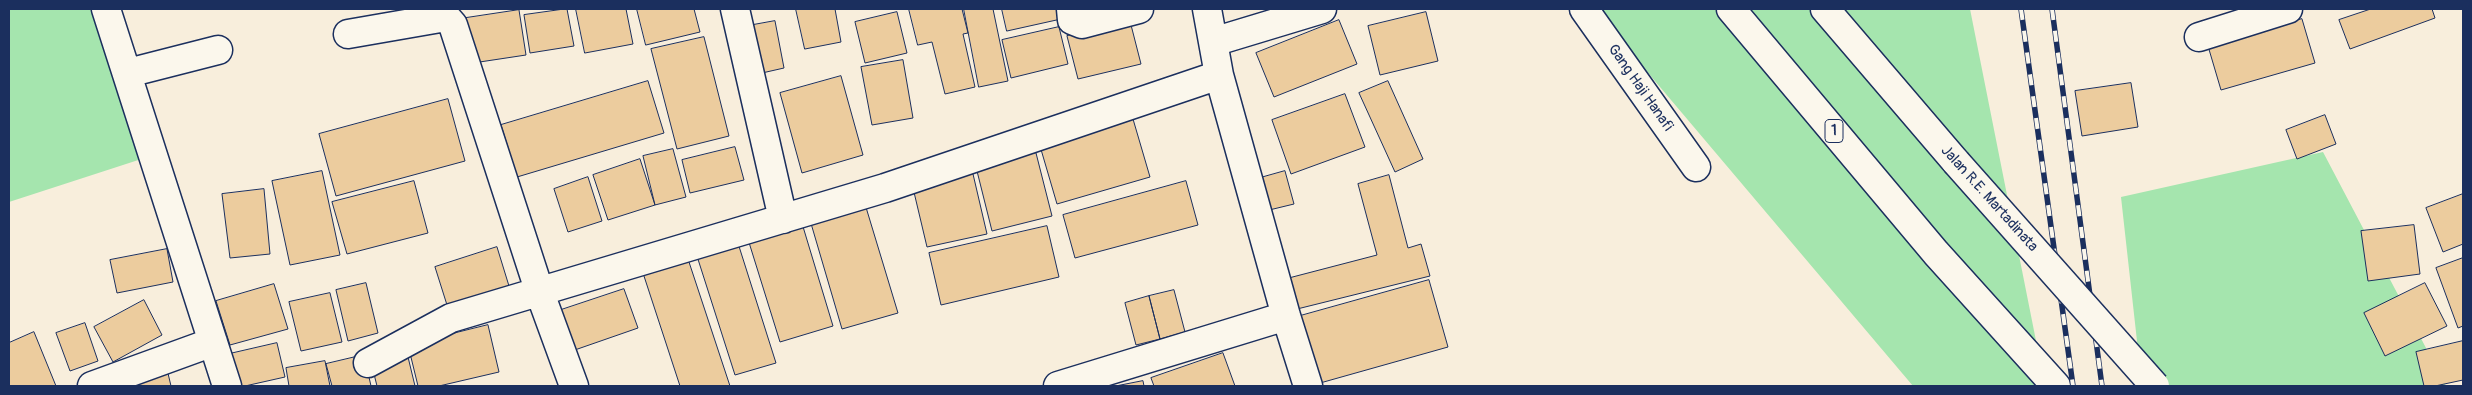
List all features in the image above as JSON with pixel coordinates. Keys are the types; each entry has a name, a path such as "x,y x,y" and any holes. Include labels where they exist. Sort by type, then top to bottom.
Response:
{"main road":[{"path":"106,9 227,386"},
{"path":"735,9 783,219"},
{"path":"1071,9 1072,20 1082,24 1138,9"},
{"path":"1207,9 1219,75 1286,316 1308,386"},
{"path":"1213,42 1322,9"},
{"name":"Gang Haji Hanafi","path":"1584,9 1696,167"},
{"name":"1","path":"1731,9 1936,252 2056,386"},
{"name":"Jalan R.E. Martadinata","path":"1824,9 1956,162 2156,386"},
{"path":"2199,37 2288,9"},
{"path":"348,34 446,17 450,20 540,293 574,386"},
{"path":"128,74 218,50"},
{"path":"368,363 451,318 540,293 885,188 1219,75"},
{"path":"1058,386 1286,316"},
{"path":"92,386 213,342"}],"green space":[{"path":"9,9 113,9 163,152 9,202"},
{"path":"1594,9 1970,9 2045,386 1913,386"},
{"path":"2323,152 2446,386 2142,386 2121,197"}],"building":[{"path":"567,9 574,46 530,53 524,15"},
{"path":"576,9 626,9 633,44 585,53"},
{"path":"637,9 694,9 700,32 646,45"},
{"path":"796,9 835,9 841,42 805,49"},
{"path":"909,9 962,9 968,33 963,34 975,87 945,94 932,42 918,45"},
{"path":"964,9 993,9 1008,81 979,87"},
{"path":"1002,9 1058,9 1061,19 1007,31"},
{"path":"2371,9 2432,9 2435,18 2350,49 2339,20"},
{"path":"519,10 526,55 473,63 466,18"},
{"path":"897,12 907,53 865,63 855,22"},
{"path":"1426,12 1438,61 1380,75 1368,26"},
{"path":"2302,19 2315,63 2221,90 2208,46"},
{"path":"1339,20 1357,64 1274,97 1256,53"},
{"path":"775,21 784,68 762,73 753,25"},
{"path":"1130,21 1141,64 1078,79 1067,36"},
{"path":"1059,27 1068,64 1011,78 1002,40"},
{"path":"704,37 729,136 677,149 651,49"},
{"path":"903,60 913,118 872,125 861,67"},
{"path":"841,76 863,155 802,173 780,93"},
{"path":"648,81 664,133 517,177 501,125"},
{"path":"1388,81 1423,159 1395,172 1359,93"},
{"path":"2131,83 2138,127 2082,136 2075,91"},
{"path":"1345,94 1365,147 1291,174 1272,120"},
{"path":"448,99 465,161 336,196 319,134"},
{"path":"2325,115 2336,144 2297,159 2286,130"},
{"path":"1133,119 1150,177 1057,204 1040,146"},
{"path":"735,147 744,180 690,193 682,160"},
{"path":"673,149 686,197 655,205 643,156"},
{"path":"1036,153 1052,216 992,231 976,167"},
{"path":"640,159 655,205 608,220 593,175"},
{"path":"322,171 340,255 290,265 272,181"},
{"path":"1285,171 1294,204 1261,212 1253,180"},
{"path":"973,174 987,234 927,247 913,188"},
{"path":"1389,175 1408,248 1421,244 1430,276 1289,311 1281,280 1377,255 1358,184"},
{"path":"588,177 602,221 568,232 554,189"},
{"path":"414,181 428,233 347,254 332,202"},
{"path":"1186,181 1198,225 1075,258 1063,215"},
{"path":"264,189 270,254 230,258 222,194"},
{"path":"2463,194 2463,244 2443,252 2426,208"},
{"path":"865,204 898,313 842,329 810,220"},
{"path":"801,220 833,326 780,342 747,236"},
{"path":"2414,225 2420,274 2368,281 2361,231"},
{"path":"1047,226 1059,277 941,305 929,253"},
{"path":"737,240 776,363 735,375 696,253"},
{"path":"497,247 509,286 447,305 435,267"},
{"path":"167,249 173,282 117,293 110,260"},
{"path":"687,256 730,386 680,386 642,270"},
{"path":"2463,258 2463,326 2458,328 2436,268"},
{"path":"1429,280 1448,347 1313,385 1293,318"},
{"path":"366,283 378,333 348,341 336,290"},
{"path":"2425,283 2447,326 2385,356 2364,313"},
{"path":"274,284 288,329 230,345 216,301"},
{"path":"624,289 638,328 569,352 555,312"},
{"path":"1174,290 1185,332 1160,339 1149,296"},
{"path":"330,293 342,342 301,351 289,302"},
{"path":"1149,296 1160,339 1136,345 1125,303"},
{"path":"144,300 162,335 113,362 94,327"},
{"path":"85,323 98,361 70,371 56,333"},
{"path":"488,325 499,372 439,386 418,386 408,345"},
{"path":"34,332 56,386 9,386 9,343"},
{"path":"2463,341 2463,380 2435,386 2424,386 2416,352"},
{"path":"277,343 285,377 245,386 231,386 225,355"},
{"path":"1223,353 1235,386 1154,386 1151,378"},
{"path":"364,355 371,386 332,386 326,364"},
{"path":"408,357 415,386 377,386 372,366"},
{"path":"325,361 330,386 289,386 286,368"},
{"path":"166,365 171,386 129,386"},
{"path":"1143,381 1144,386 1116,386"}],"railway":[{"path":"2021,9 2073,386"},
{"path":"2052,9 2102,386"}]}
